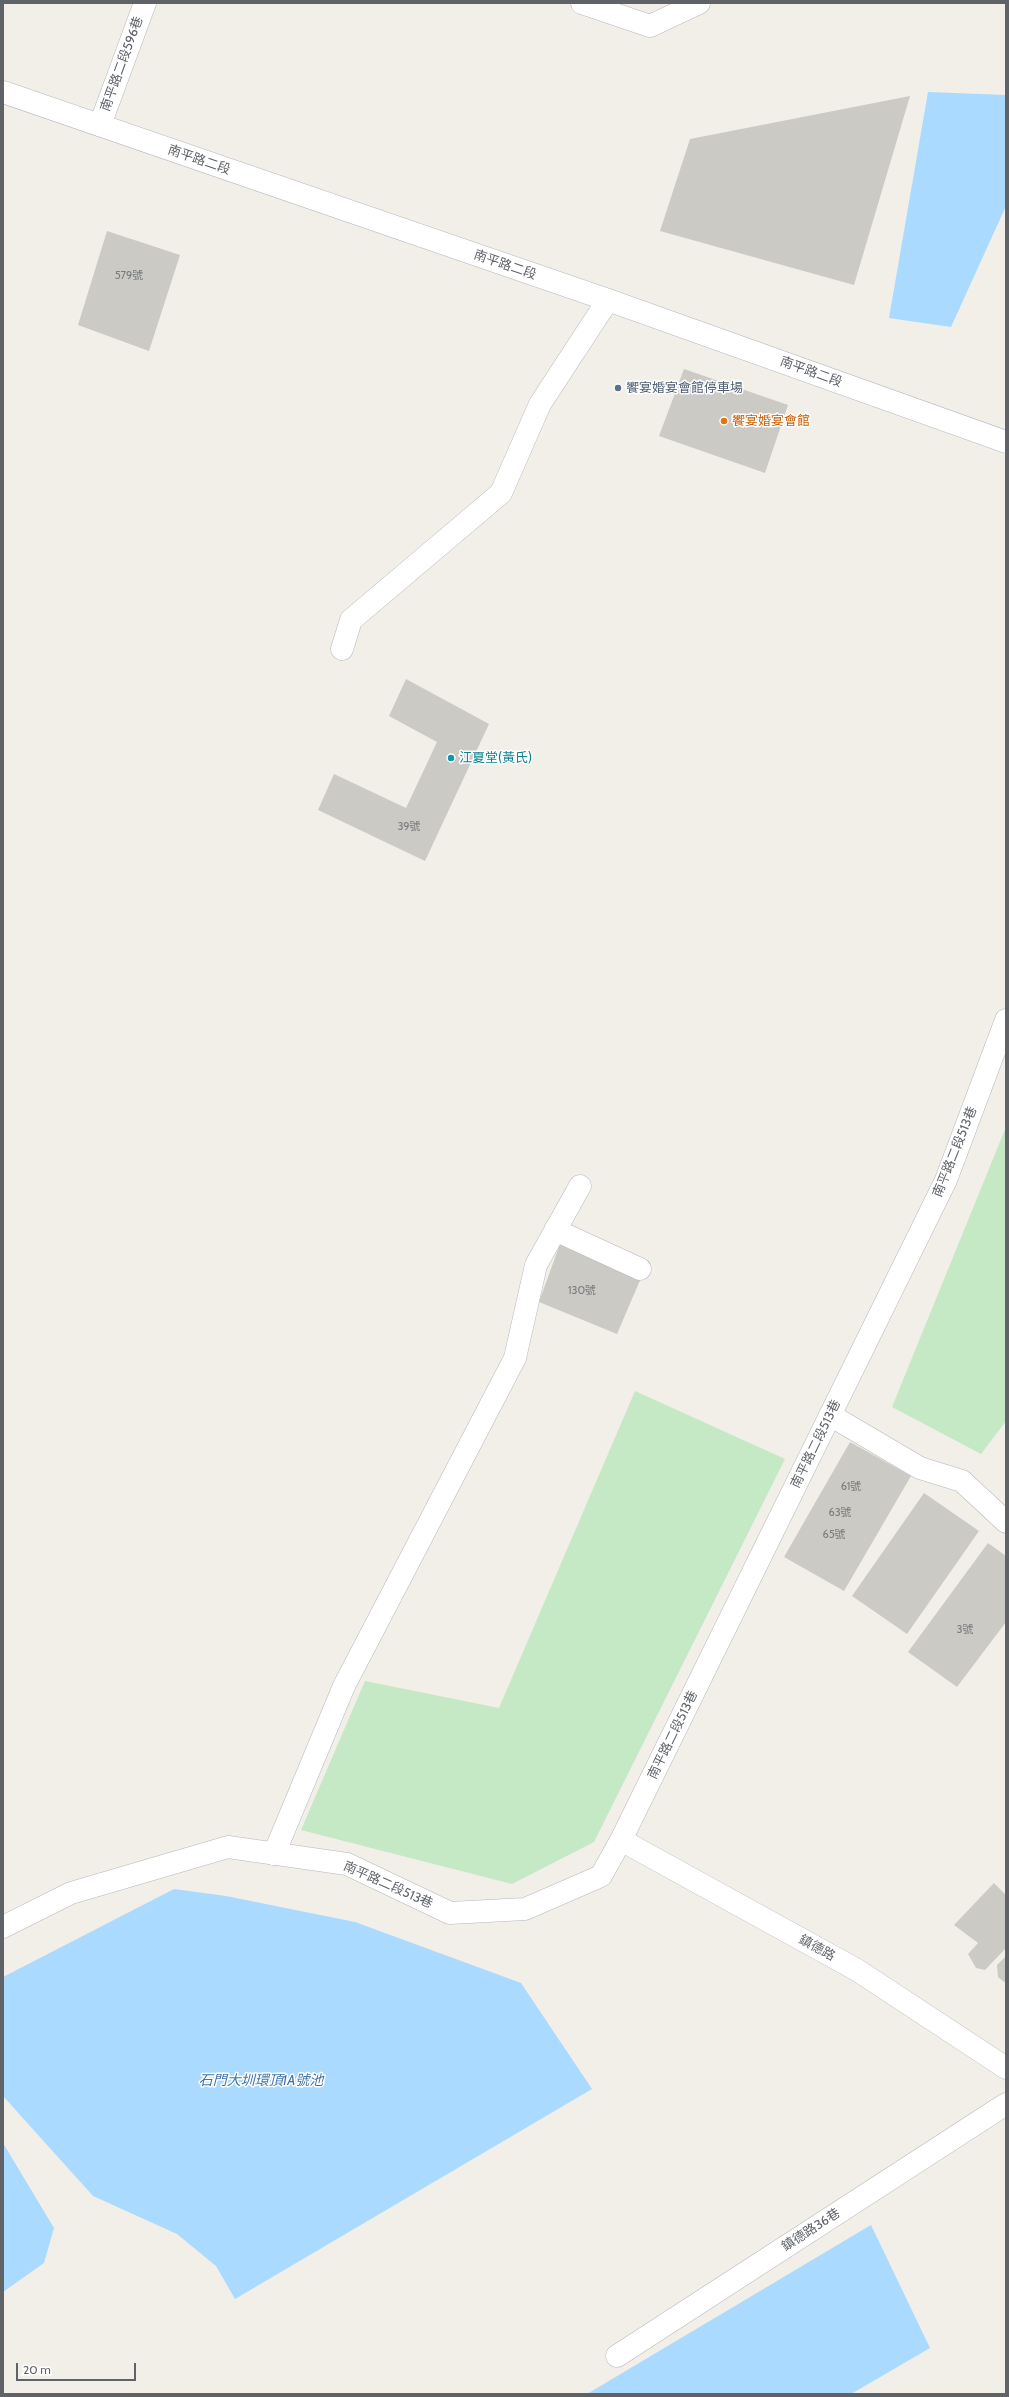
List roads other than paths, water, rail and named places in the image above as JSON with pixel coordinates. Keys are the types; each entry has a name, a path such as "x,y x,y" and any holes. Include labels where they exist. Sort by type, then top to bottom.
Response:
{"street":[{"name":"南平路二段596巷","path":"100,126 144,3"},
{"path":"582,3 650,26 699,3"},
{"name":"南平路二段","path":"3,92 608,300 1006,442"},
{"path":"342,649 351,620 501,493 540,404 608,300"},
{"name":"南平路二段513巷","path":"3,1927 71,1894 228,1847 347,1864 450,1913 525,1909 601,1876 621,1840 946,1180 1006,1020"},
{"path":"274,1854 344,1686 515,1358 536,1265 580,1186"},
{"path":"555,1230 640,1269"},
{"path":"830,1414 920,1468 962,1481 1006,1522"},
{"name":"鎮德路","path":"621,1840 857,1970 1006,2068"},
{"name":"鎮德路36巷","path":"617,2356 1006,2104"}],"water":[{"path":"928,92 1006,95 1006,206 951,327 889,318"},
{"name":"石門大圳環頂1A號池","path":"174,1889 226,1896 355,1922 521,1983 592,2089 235,2299 216,2266 177,2234 93,2196 3,2096 3,1977"},
{"path":"3,2143 54,2228 44,2263 3,2292"},
{"path":"871,2225 930,2348 851,2394 587,2394"}],"place":[{"name":"饗宴婚宴會館停車場","path":"618,388"},
{"name":"饗宴婚宴會館","path":"724,421"},
{"name":"江夏堂(黃氏)","path":"451,758"}]}
